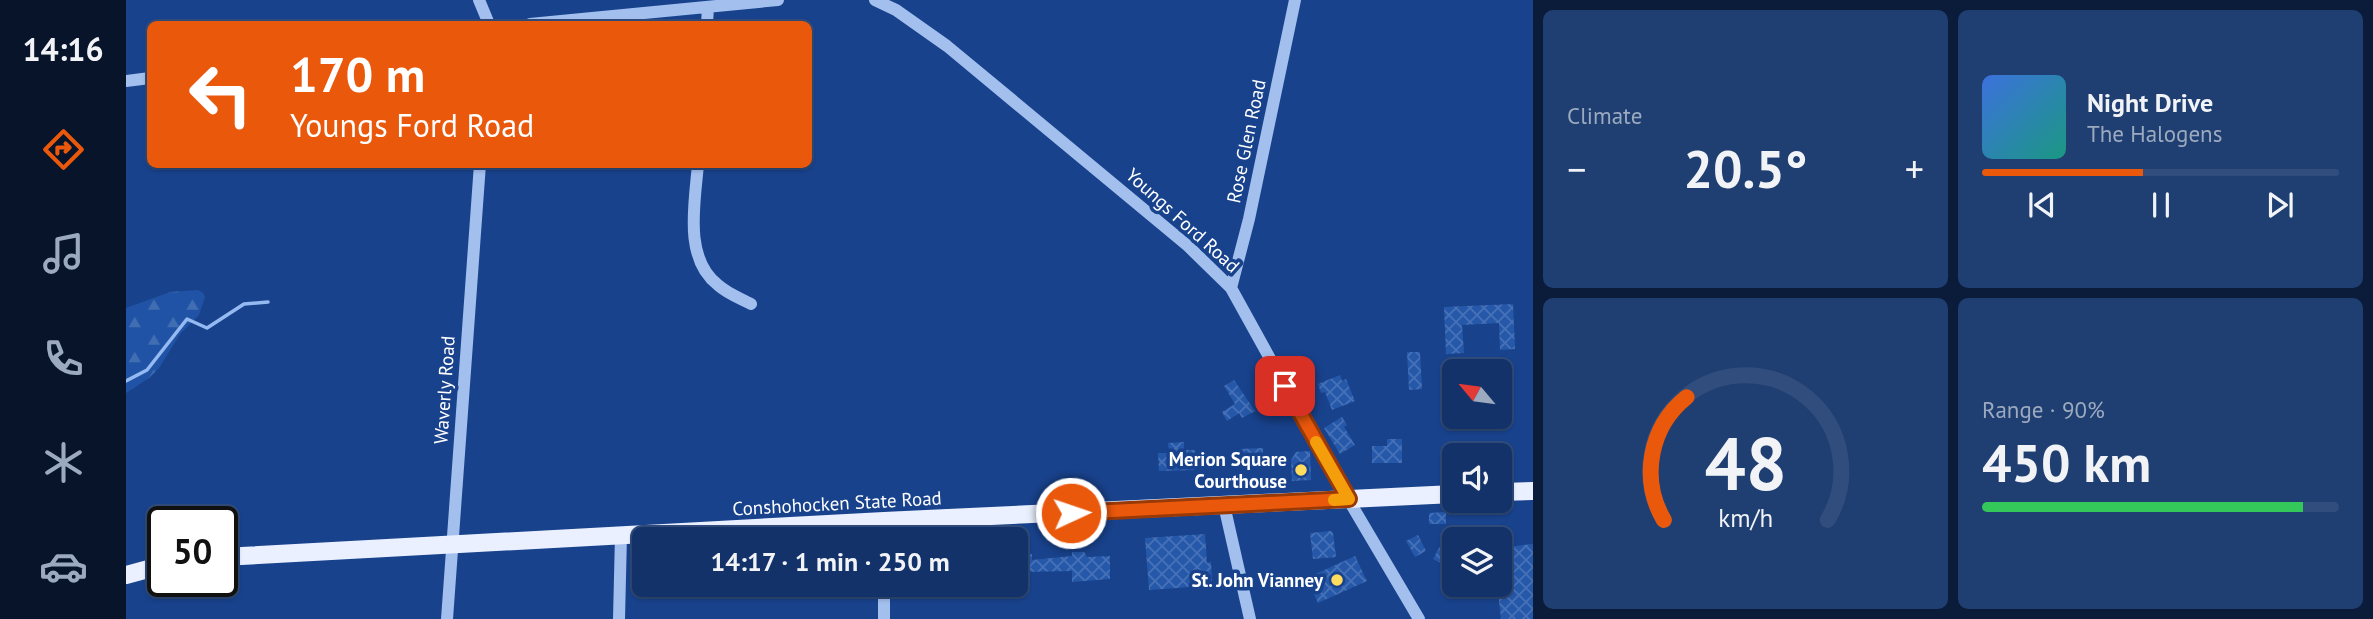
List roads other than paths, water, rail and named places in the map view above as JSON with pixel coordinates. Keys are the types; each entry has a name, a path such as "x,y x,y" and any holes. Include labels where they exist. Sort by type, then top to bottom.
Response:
{"main road":[{"path":"1512,492 1533,491"},
{"name":"Conshohocken State Road","path":"925,527 1224,505 1442,495"},
{"name":"Conshohocken State Road","path":"238,556 632,535"},
{"path":"126,575 147,569"}],"street":[{"path":"480,0 488,21"},
{"path":"561,21 778,0"},
{"name":"Youngs Ford Road","path":"875,0 896,10 947,46 1188,246 1231,288 1419,619"},
{"name":"Rose Glen Road","path":"1231,288 1249,219 1295,0"},
{"path":"707,21 708,7"},
{"path":"126,81 147,78"},
{"name":"Waverly Road","path":"447,619 480,168"},
{"path":"698,168 694,223 698,256 716,284 751,304"},
{"path":"1224,505 1250,619"},
{"path":"619,619 621,535"},
{"path":"884,597 884,619"}],"waterway":[{"path":"126,381 147,370 187,319 207,328 244,304 268,302"}],"place":[{"name":"Merion Square Courthouse","path":"1301,470"},
{"name":"St. John Vianney","path":"1337,580"}]}
